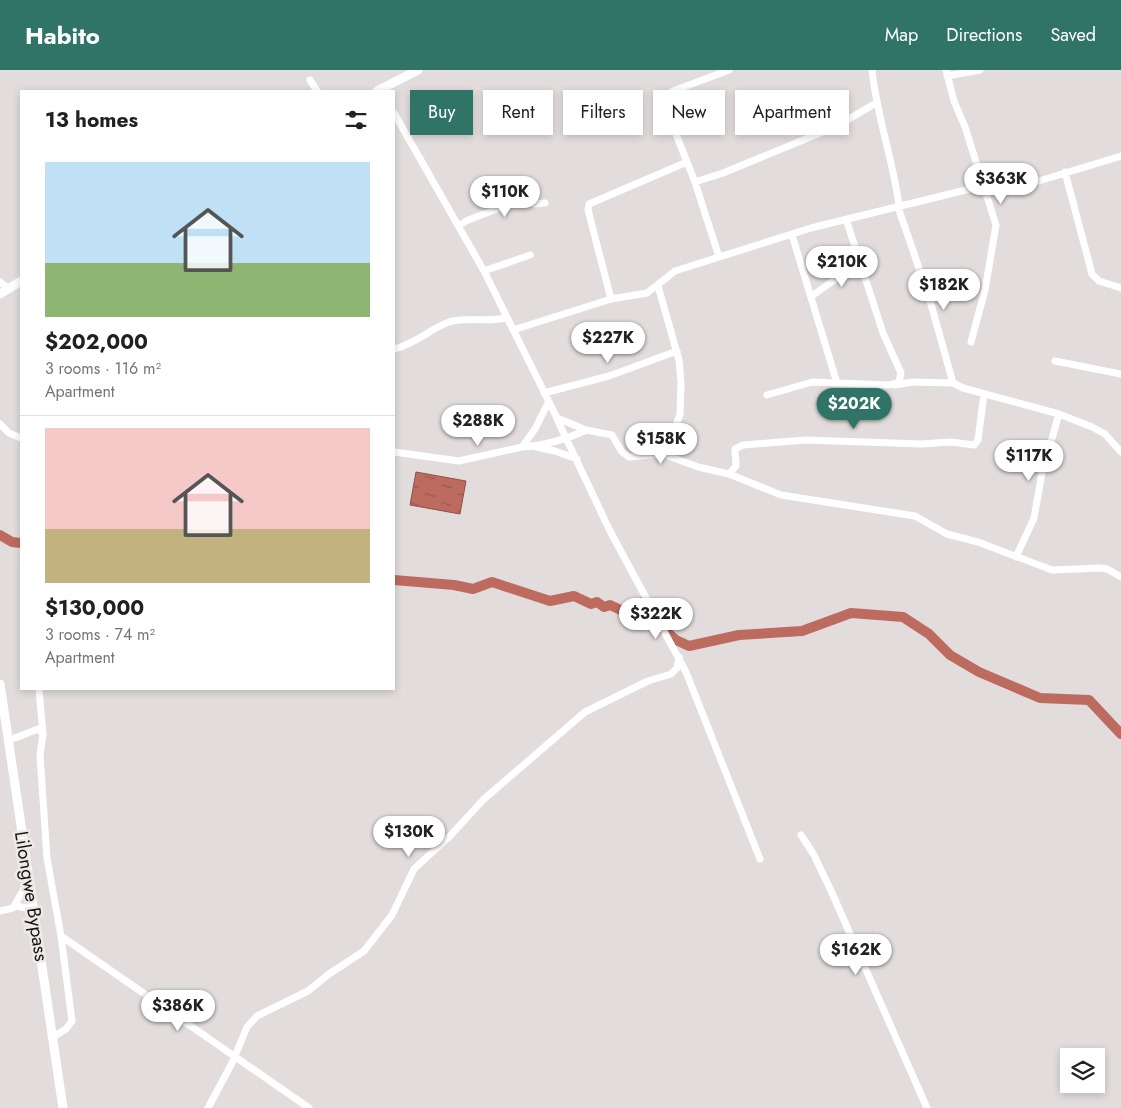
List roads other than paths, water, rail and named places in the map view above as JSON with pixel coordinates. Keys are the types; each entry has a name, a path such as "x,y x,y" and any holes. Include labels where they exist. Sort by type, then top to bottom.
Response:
{"main road":[{"path":"381,90 418,70"},
{"path":"2,290 20,282"},
{"name":"Lilongwe Bypass","path":"0,684 63,1108"}],"street":[{"path":"719,257 695,182 664,108 664,99 681,86 729,70"},
{"path":"872,70 876,103 889,149 899,206 953,383"},
{"path":"971,342 996,238 996,225 947,73 980,70"},
{"path":"310,80 316,90"},
{"path":"695,182 723,174 838,126 876,103"},
{"path":"395,115 484,272 577,458 610,531 679,658 760,859"},
{"path":"513,330 611,299 647,293 675,272 846,219 984,188 1019,186 1121,156"},
{"path":"611,299 588,206 592,202 687,162"},
{"path":"1065,172 1092,274 1099,281 1121,288"},
{"path":"459,226 466,221 521,199 535,204 545,203"},
{"path":"846,219 883,333 901,373 899,382 895,385"},
{"path":"792,235 837,383"},
{"path":"484,272 530,255"},
{"path":"812,296 859,262"},
{"path":"639,455 668,436 676,426 680,415 681,382 677,351 658,286"},
{"path":"395,350 404,347 451,322 484,322 507,318"},
{"path":"544,393 610,376 677,351"},
{"path":"1055,361 1121,374"},
{"path":"767,394 812,382 895,385 913,382 953,383 984,394 1059,414 1099,430 1121,452"},
{"path":"729,474 736,466 735,449 743,445 806,440 921,444 951,442 971,445 978,440 984,394"},
{"path":"522,447 535,429 548,402"},
{"path":"1016,557 1034,518 1042,474 1059,414"},
{"path":"557,418 586,430 612,436 625,455 629,457 655,453 670,456 698,467 729,474 782,495 915,516 947,534 971,539 1052,570 1100,568 1121,577"},
{"path":"0,424 9,433 20,438"},
{"path":"670,456 676,438 676,426"},
{"path":"533,447 567,438 586,430"},
{"path":"395,452 459,461 522,447 533,447 556,451 577,458"},
{"path":"208,1108 247,1027 257,1016 308,991 329,974 364,951 396,909 414,869 434,852 500,783 585,712 648,681 671,674 677,668 679,658"},
{"path":"39,690 43,734 40,755 47,858 72,1021 66,1029 53,1037"},
{"path":"15,738 38,729 43,734"},
{"path":"801,835 814,855 832,893 927,1108"},
{"path":"0,911 9,910 15,906 30,880"},
{"path":"15,906 34,909"},
{"path":"60,936 309,1108"}],"water":[{"path":"416,472 466,481 460,514 410,505"}],"waterway":[{"path":"0,535 12,542 20,543"},
{"path":"395,580 454,585 473,589 492,582 550,601 574,596 591,604 597,602 604,607 610,605 623,611 643,602 662,628 676,640 689,646 739,635 802,631 851,613 903,617 929,634 950,655 979,672 1040,698 1089,700 1121,734"}]}
